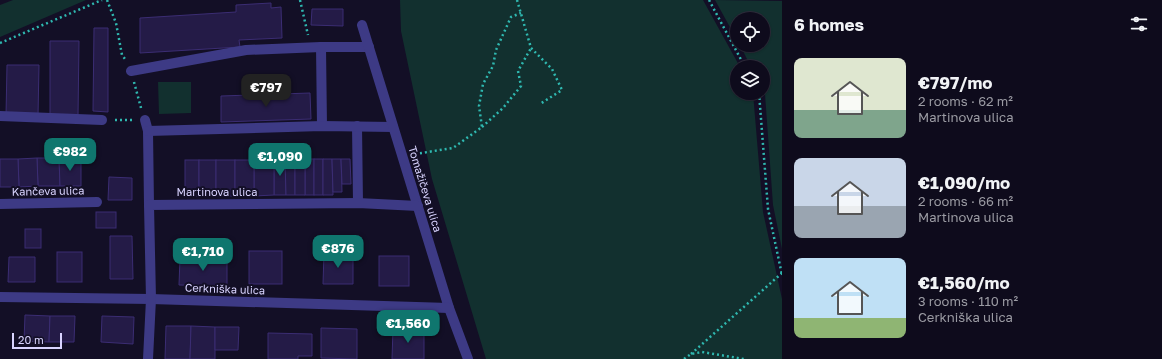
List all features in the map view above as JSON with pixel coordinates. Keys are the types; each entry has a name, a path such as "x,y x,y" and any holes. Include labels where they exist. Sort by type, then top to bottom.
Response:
{"street":[{"name":"Tomažičeva ulica","path":"362,25 449,308 468,359"},
{"path":"132,71 246,50 310,47 369,47"},
{"path":"321,47 322,126"},
{"path":"0,116 102,120"},
{"path":"145,120 148,131 151,299 148,359"},
{"path":"148,131 322,126 394,127"},
{"path":"357,126 358,203"},
{"name":"Kančeva ulica","path":"0,204 97,202"},
{"name":"Martinova ulica","path":"149,205 358,203 418,206"},
{"name":"Cerkniška ulica","path":"0,297 151,299 449,308"}],"path":[{"path":"0,43 102,0"},
{"path":"300,0 310,47"},
{"path":"517,0 531,48 552,69 562,90 540,104"},
{"path":"709,0 741,60"},
{"path":"482,127 480,106 483,84 493,66 496,50 511,17 521,12"},
{"path":"402,157 453,148 482,127 502,108 521,86 518,70 531,48"},
{"path":"684,359 782,274 768,209 760,100"},
{"path":"102,120 145,120"},
{"path":"690,354 702,352 744,359"}],"green space":[{"path":"13,0 86,0 0,37 0,5"},
{"path":"400,0 703,0 730,49 730,52 732,52 736,60 730,60 730,100 754,100 763,212 782,299 782,359 486,359 432,179 401,31"},
{"path":"715,0 782,1 782,249 773,205 765,100 770,100 770,60 748,60 744,52 770,52 770,12 730,12 730,27"},
{"path":"158,82 191,82 191,113 159,114"}],"building":[{"path":"271,3 271,8 281,7 282,38 239,40 240,47 140,53 140,18 236,12 236,5"},
{"path":"312,9 343,9 343,26 311,25"},
{"path":"94,28 108,28 108,112 93,111"},
{"path":"50,41 79,41 78,116 50,115"},
{"path":"7,65 39,65 38,116 6,116"},
{"path":"310,93 311,119 221,122 221,96"},
{"path":"37,158 59,158 60,186 38,186"},
{"path":"37,158 38,186 19,187 18,159"},
{"path":"59,158 81,158 81,186 60,186"},
{"path":"0,159 18,159 19,187 0,187"},
{"path":"274,159 285,159 286,195 274,195"},
{"path":"274,159 274,195 254,196 254,160"},
{"path":"285,159 295,160 295,195 286,195"},
{"path":"305,159 314,159 314,195 305,195"},
{"path":"305,159 305,195 295,195 295,160"},
{"path":"314,159 323,159 323,195 314,195"},
{"path":"323,159 332,159 333,195 323,195"},
{"path":"332,159 341,159 342,192 333,192"},
{"path":"341,159 350,159 351,184 342,184"},
{"path":"185,160 199,160 199,196 185,196"},
{"path":"199,160 216,160 216,196 199,196"},
{"path":"216,160 235,160 235,196 216,196"},
{"path":"235,160 254,160 254,196 235,196"},
{"path":"109,177 132,178 132,200 108,200"},
{"path":"96,212 116,212 116,228 96,228"},
{"path":"25,229 41,229 41,248 25,248"},
{"path":"110,236 132,236 133,279 110,279"},
{"path":"249,251 282,251 282,284 249,284"},
{"path":"57,252 82,252 82,282 57,282"},
{"path":"324,253 353,253 353,284 323,284"},
{"path":"379,256 409,256 409,286 379,286"},
{"path":"9,257 35,257 35,282 8,282"},
{"path":"180,258 227,258 227,286 179,285"},
{"path":"25,315 50,316 49,342 24,341"},
{"path":"50,316 75,316 74,342 49,342"},
{"path":"102,316 134,317 133,344 101,342"},
{"path":"166,326 191,326 190,359 165,359"},
{"path":"191,326 215,327 215,359 190,359"},
{"path":"215,327 239,327 238,350 215,350"},
{"path":"321,328 357,329 357,359 321,358"},
{"path":"393,329 424,329 424,359 392,359"},
{"path":"268,333 312,334 312,356 298,356 298,359 268,359"}]}
